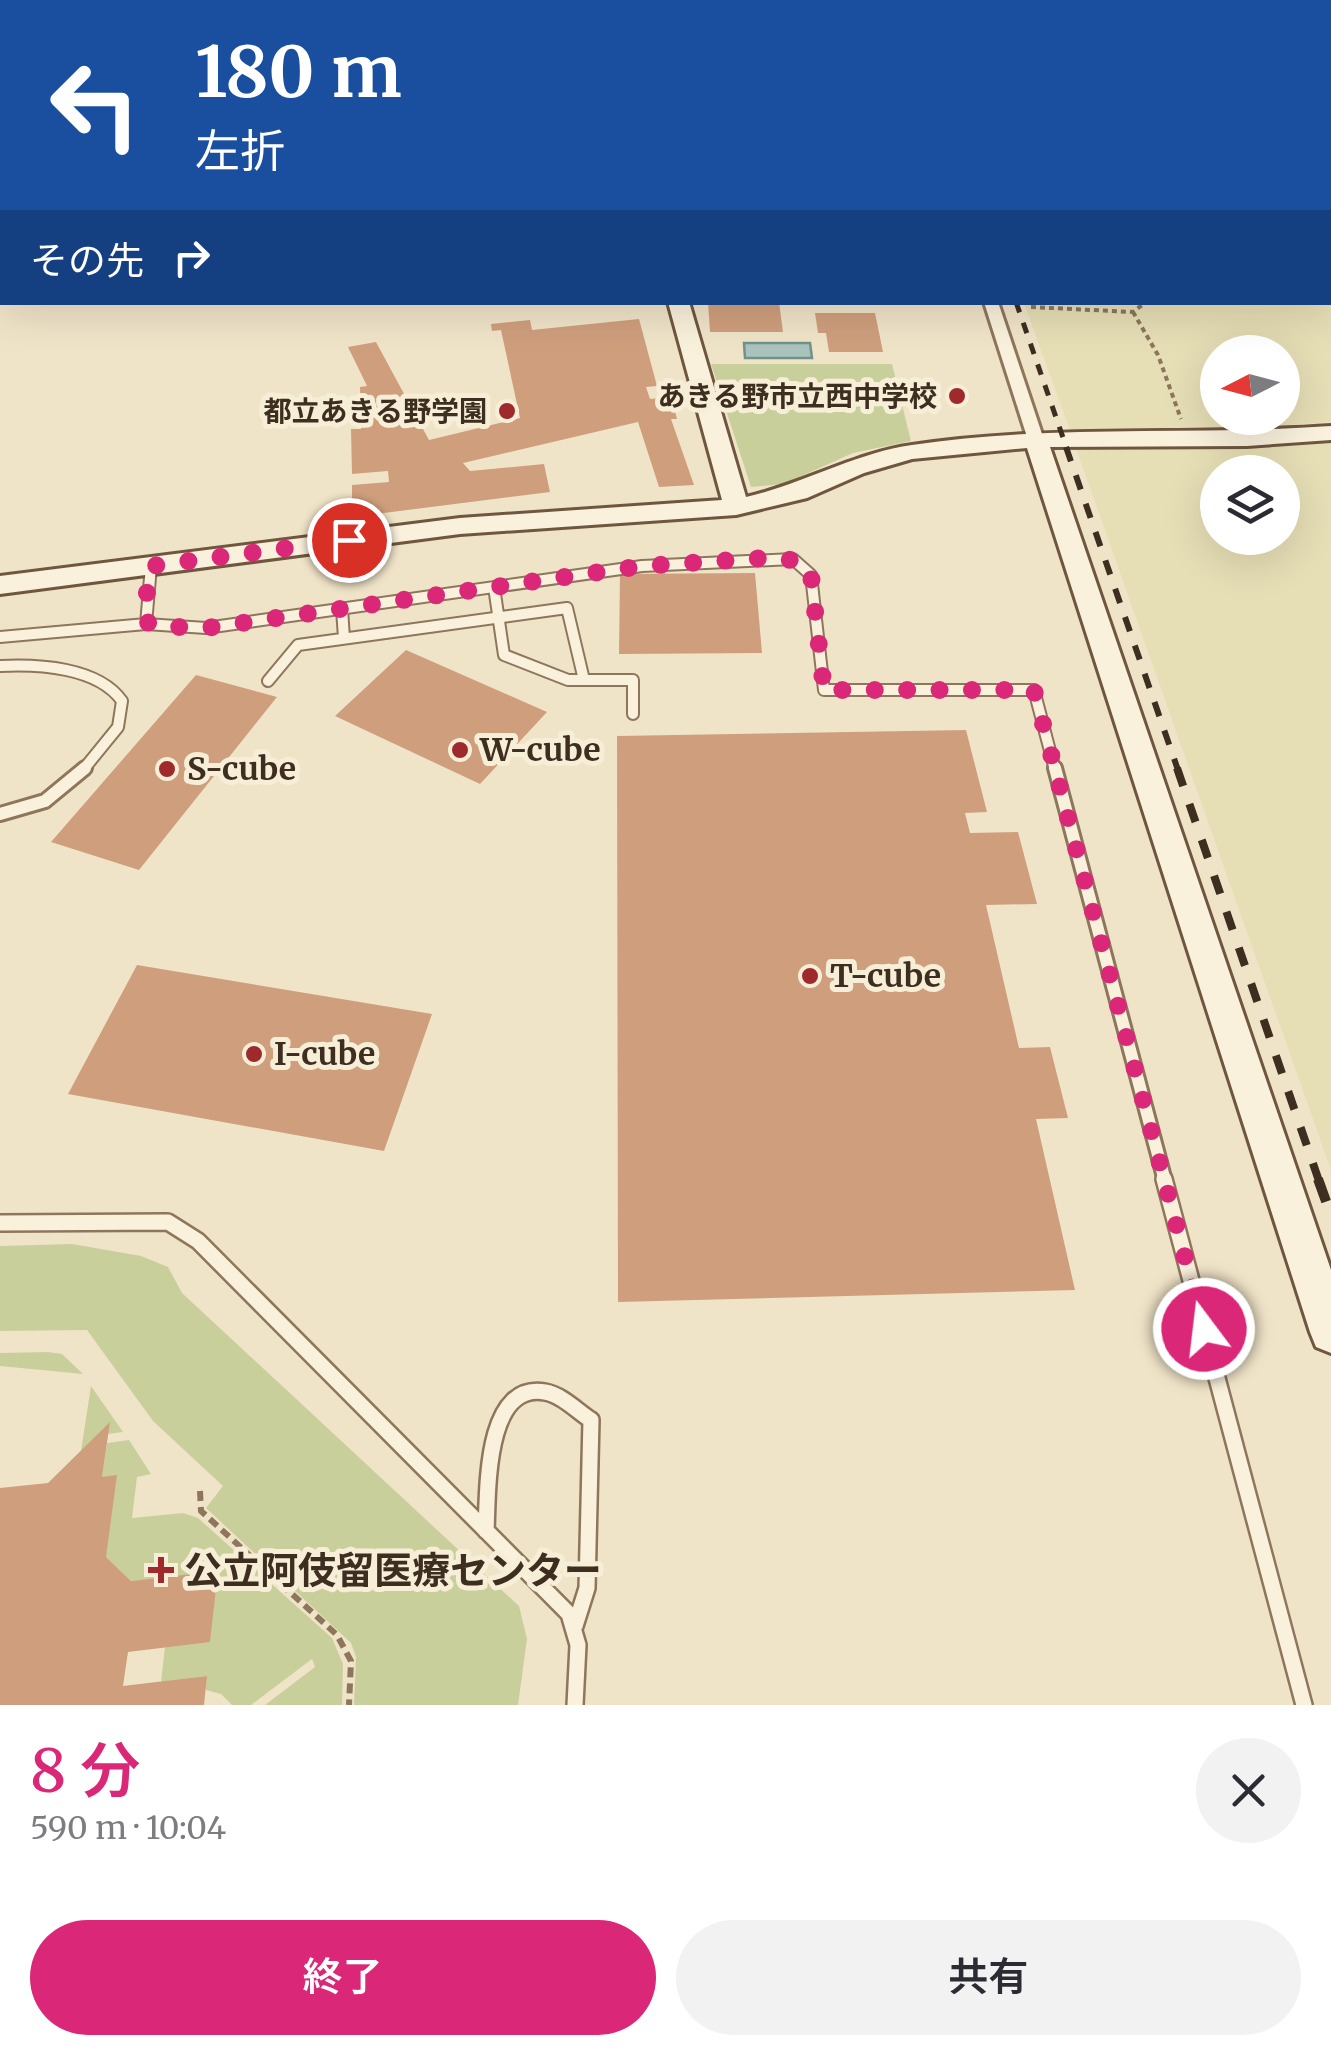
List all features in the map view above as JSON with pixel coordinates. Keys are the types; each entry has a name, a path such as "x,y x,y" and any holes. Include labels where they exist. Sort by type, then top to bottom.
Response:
{"street":[{"path":"679,305 736,507"},
{"path":"992,305 1331,1332"},
{"path":"0,585 460,526 736,507 798,493 894,456 1036,440 1189,440 1331,433"}],"lane":[{"path":"0,637 146,624 206,628 642,566 793,559 811,575 824,690 1034,690 1304,1705"},
{"path":"146,624 151,566"},
{"path":"494,588 504,655 568,680 633,680 633,714"},
{"path":"268,681 298,645 567,608 584,680"},
{"path":"342,609 344,638"},
{"path":"0,666 36,665 110,687 122,699 124,712 113,735 66,786 42,802 0,814"},
{"path":"0,1222 154,1221 180,1228 198,1241 486,1531 575,1626"},
{"path":"486,1531 496,1419 515,1397 528,1390 546,1392 591,1420 588,1588 575,1626 575,1705"}],"path":[{"path":"1031,307 1133,312 1142,305"},
{"path":"1133,312 1166,373 1189,440"},
{"path":"200,1491 201,1511 337,1635 351,1661 348,1705"}],"shaded area":[{"path":"1025,305 1331,305 1331,422 1300,424 1300,335 1200,335 1200,430 1070,430"},
{"path":"1331,438 1331,1170 1075,445"}],"green space":[{"path":"711,364 892,364 911,441 853,453 784,484 751,487"},
{"path":"72,1244 141,1256 168,1267 182,1293 519,1606 527,1639 518,1705 354,1705 356,1657 351,1643 206,1508 223,1486 153,1421 87,1330 0,1331 0,1246"},
{"path":"0,1353 62,1354 83,1374 0,1366"},
{"path":"91,1386 123,1432 108,1434 81,1451"},
{"path":"129,1440 151,1474 137,1477 132,1518 183,1513 198,1518 332,1638 343,1664 342,1705 265,1705 315,1667 312,1659 251,1705 232,1705 221,1694 206,1690 206,1676 161,1682 165,1647 218,1572 131,1581 106,1557 102,1477 107,1443"}],"water":[{"path":"744,343 810,343 812,358 745,358"}],"building":[{"path":"708,305 779,305 783,332 710,332"},
{"path":"815,313 875,313 883,352 829,352 826,333 818,333"},
{"path":"639,319 657,386 646,387 650,399 671,397 677,419 671,419 694,485 659,487 638,422 463,463 470,471 544,464 550,492 352,517 352,485 389,482 388,471 352,474 351,429 361,429 360,387 367,386 348,347 376,342 429,440 520,418 501,330 492,331 491,324 530,320 532,330"},
{"path":"755,573 762,653 619,654 620,574"},
{"name":"W-cube","path":"406,650 547,712 480,784 335,716"},
{"name":"S-cube","path":"196,675 277,697 139,870 51,842"},
{"name":"T-cube","path":"966,730 987,812 965,813 970,833 1018,832 1037,904 986,905 1019,1048 1050,1047 1068,1118 1036,1119 1075,1290 618,1302 617,736"},
{"name":"I-cube","path":"137,965 432,1014 384,1151 68,1094"},
{"path":"110,1422 102,1477 117,1475 106,1557 131,1581 218,1571 210,1642 128,1652 123,1686 207,1676 204,1705 0,1705 0,1488 48,1483"}],"railway":[{"path":"1017,305 1067,449"},
{"path":"1066,447 1178,770"},
{"path":"1177,768 1319,1181"},
{"path":"1318,1179 1331,1215"}],"place":[{"name":"あきる野市立西中学校","path":"957,396"},
{"name":"都立あきる野学園","path":"507,411"},
{"name":"W-cube","path":"460,750"},
{"name":"S-cube","path":"167,769"},
{"name":"T-cube","path":"810,976"},
{"name":"I-cube","path":"254,1054"},
{"name":"公立阿伎留医療センター","path":"161,1570"}],"route":[{"path":"349,540 151,566 143,618 152,626 206,628 642,566 780,557 804,564 811,575 824,690 1034,690 1204,1329"}]}
